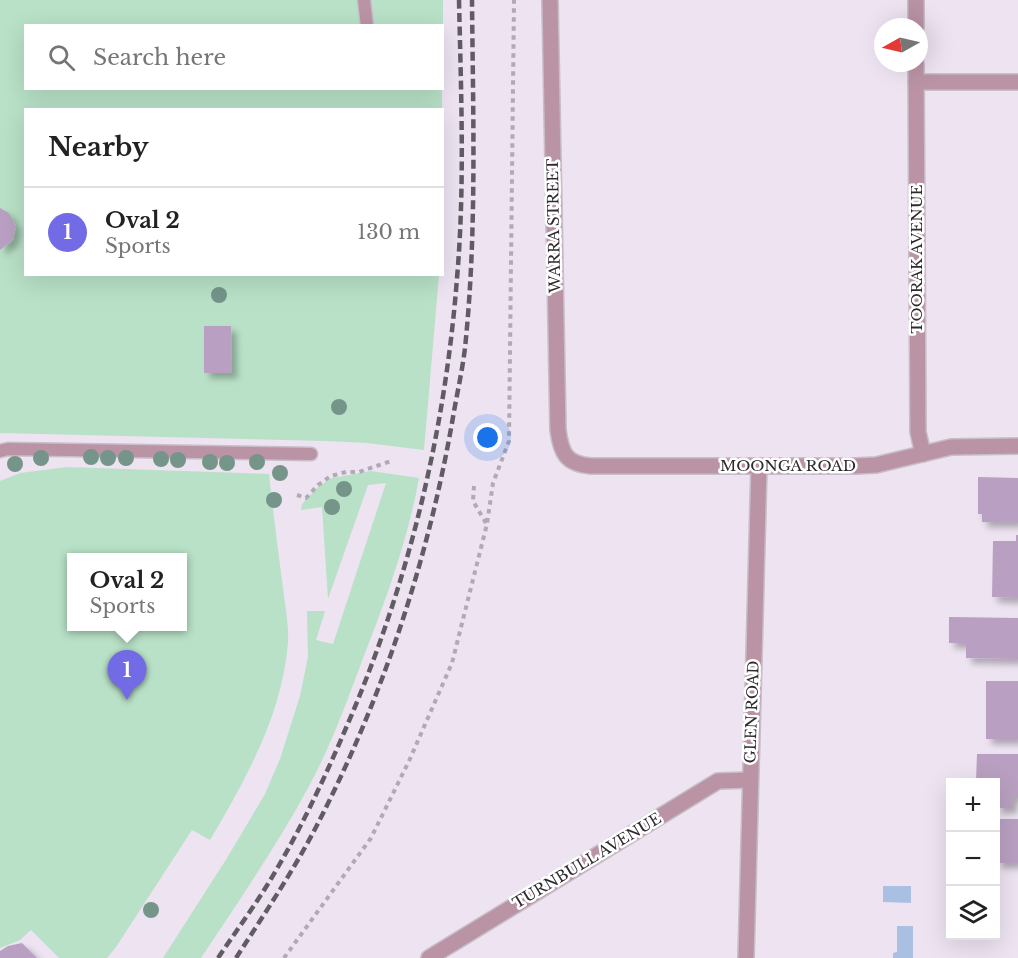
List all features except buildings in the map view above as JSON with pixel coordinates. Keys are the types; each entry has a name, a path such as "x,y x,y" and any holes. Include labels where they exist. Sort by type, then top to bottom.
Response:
{"street":[{"name":"WARRA STREET","path":"550,0 555,348 558,430 562,451"},
{"path":"916,0 916,18"},
{"name":"TOORAK AVENUE","path":"916,72 918,432 922,454"},
{"path":"916,82 1018,82"},
{"name":"MOONGA ROAD","path":"562,451 573,462 583,466 876,465 951,447 1018,446"},
{"name":"GLEN ROAD","path":"746,958 759,466"},
{"name":"TURNBULL AVENUE","path":"429,958 718,781 750,780"}],"lane":[{"path":"364,0 367,24"},
{"path":"0,451 8,449 311,454"}],"path":[{"path":"284,958 371,838 409,761 452,663 487,524 493,483 509,441 514,0"},
{"path":"297,495 306,498 318,485 331,476 346,472 359,472 392,461"},
{"path":"474,486 473,501 487,524"}],"green space":[{"path":"0,0 443,0 443,24 24,24 24,90 442,90 442,108 24,108 24,276 439,276 424,450 367,443 325,441 0,433"},
{"path":"67,467 269,474 288,636 284,670 270,721 237,794 210,840 192,830 107,958 59,958 31,930 20,940 0,948 0,481 20,473"},
{"path":"371,471 419,478 409,524 395,571 331,742 283,832 201,958 163,958 265,794 280,759 300,696 308,657 307,611 325,611 316,640 333,644 386,483 368,485 328,599 322,507 301,510 302,504 319,486 332,478"}],"water":[{"path":"883,886 911,886 911,903 883,902"},
{"path":"897,926 913,926 913,958 893,958 893,953 897,952"}],"railway":[{"path":"218,958 277,868 328,769 368,674 388,619 420,508 443,394 457,278 462,174 459,0"},
{"path":"236,958 297,862 339,781 361,732 399,631 442,476 461,376 469,305 473,174 472,0"}],"place":[{"name":"Oval 2","path":"127,700"}]}
